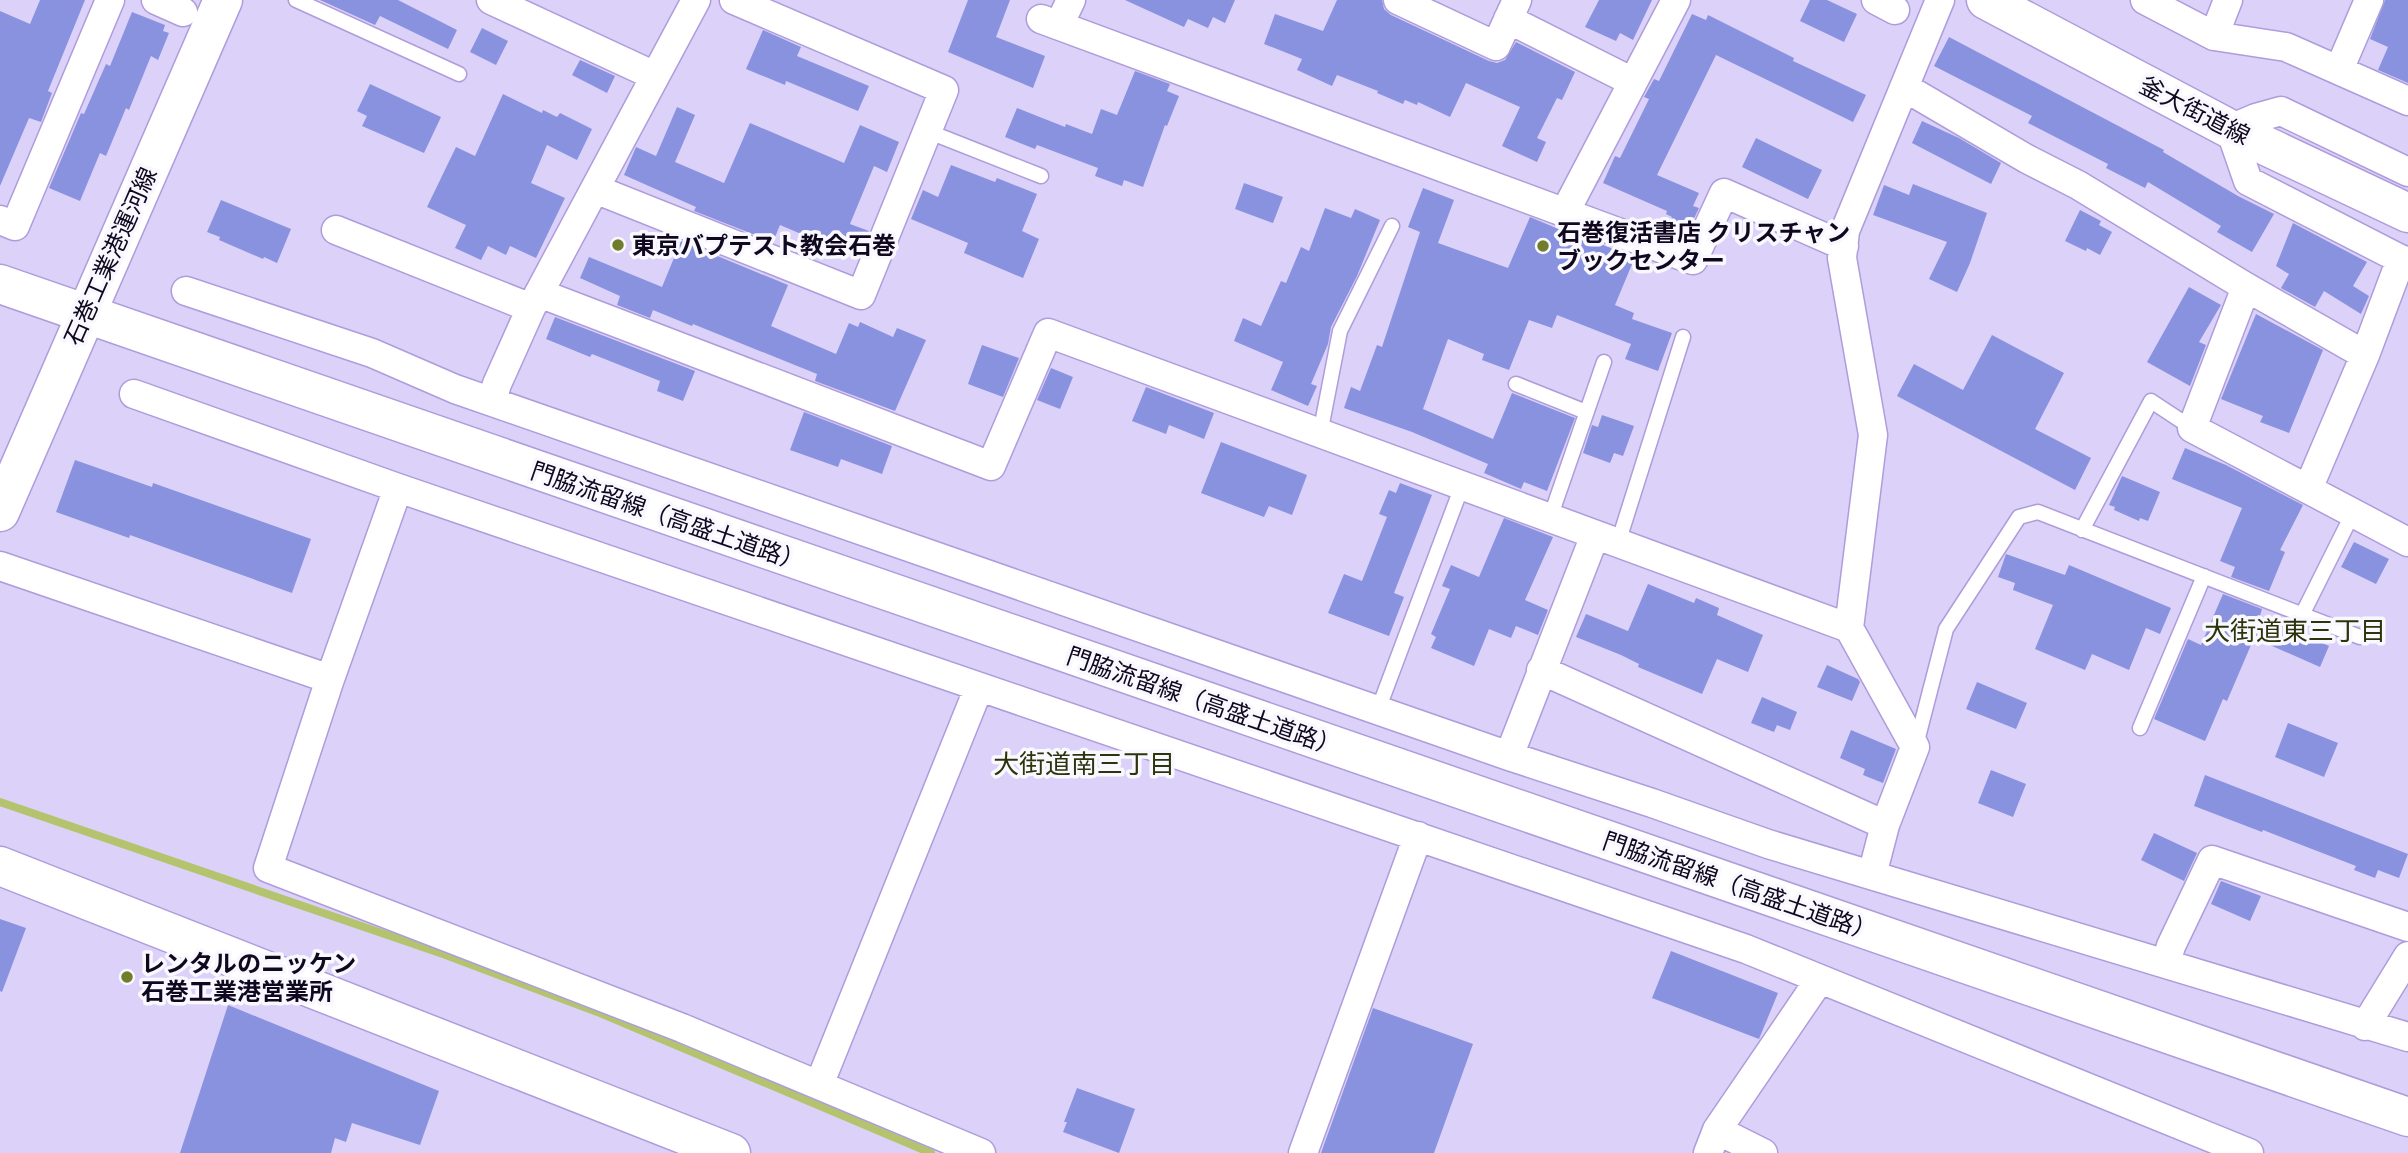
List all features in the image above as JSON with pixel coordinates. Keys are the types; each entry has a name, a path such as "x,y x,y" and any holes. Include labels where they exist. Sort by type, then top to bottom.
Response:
{"main road":[{"name":"石巻工業港運河線","path":"0,512 223,0"},
{"name":"釜大街道線","path":"1986,0 2230,129 2408,213"},
{"name":"門脇流留線（高盛土道路）","path":"0,284 2408,1117"},
{"path":"0,866 731,1153"}],"street":[{"path":"0,220 15,226 110,0"},
{"path":"156,0 183,12"},
{"path":"491,0 655,76"},
{"path":"492,401 497,384 535,301 696,0"},
{"path":"595,189 861,295 944,90 734,0"},
{"path":"1071,0 1050,22 1693,260 1724,193 1844,246"},
{"path":"1398,0 1496,46 1513,10 1633,82"},
{"path":"1565,212 1676,0"},
{"path":"1872,875 1885,825 1915,747 1849,628 1873,435 1842,258 1845,231 1940,0"},
{"path":"2145,0 2214,36 2286,47 2408,101"},
{"path":"2214,36 2228,0"},
{"path":"2339,71 2369,0"},
{"path":"1904,87 2027,159 2078,185 2246,287 2365,355"},
{"path":"2308,489 2404,261 2248,181 2230,129 2281,111 2408,172"},
{"path":"336,230 990,466 1048,333 1849,628"},
{"path":"2246,287 2193,428 2408,542"},
{"path":"186,291 372,353 455,389 1768,844 2408,1037"},
{"path":"134,394 398,488 1746,949 2249,1153"},
{"path":"398,488 330,679 268,869 682,1028 981,1153"},
{"path":"1509,756 1541,670 1606,539"},
{"path":"0,566 330,679"},
{"path":"1541,670 1885,825"},
{"path":"819,1085 979,687"},
{"path":"1303,1153 1418,836"},
{"path":"2166,962 2212,860 2408,927"},
{"path":"2365,1026 2408,956"},
{"path":"1763,1153 1712,1142 1820,979"}],"lane":[{"path":"296,0 459,74"},
{"path":"927,131 1041,176"},
{"path":"1320,434 1339,331 1392,226"},
{"path":"1606,539 1683,337"},
{"path":"1550,518 1604,362"},
{"path":"1516,384 1587,412"},
{"path":"2082,530 2151,401 2193,428"},
{"path":"1378,710 1462,486"},
{"path":"1915,747 1946,629 2019,517 2038,512 2360,637"},
{"path":"2302,615 2353,513"},
{"path":"2140,728 2204,576"}],"building":[{"path":"40,0 85,0 48,91 52,93 41,122 29,118 0,186 0,11 30,24"},
{"path":"320,0 398,0 457,30 448,49 380,16 375,25"},
{"path":"968,0 1010,0 996,37 1045,56 1033,88 948,52"},
{"path":"1125,0 1235,0 1225,23 1213,17 1208,28 1188,19 1184,27"},
{"path":"1337,0 1382,0 1384,9 1391,15 1489,61 1497,63 1505,60 1516,42 1575,72 1562,100 1557,98 1537,138 1546,142 1537,162 1502,146 1520,107 1466,83 1450,117 1418,102 1417,105 1405,100 1403,104 1337,75 1332,86 1297,70 1302,59 1264,44 1275,14 1323,31"},
{"path":"1599,0 1652,0 1633,40 1620,33 1616,41 1585,27"},
{"path":"1810,0 1827,0 1857,14 1844,42 1800,21"},
{"path":"2385,0 2408,0 2408,83 2378,70 2388,47 2370,39"},
{"path":"132,12 165,25 163,31 169,33 158,60 151,56 129,110 126,108 106,156 100,153 80,201 49,188 81,113 84,114 106,64 110,66"},
{"path":"1692,14 1706,20 1708,15 1794,58 1793,61 1866,95 1853,122 1716,55 1657,175 1699,193 1693,206 1699,208 1688,231 1669,223 1672,217 1666,214 1667,211 1603,183 1615,156 1620,158 1649,99 1644,97 1654,79 1659,81"},
{"path":"482,28 508,41 496,65 470,52"},
{"path":"763,30 801,47 797,56 869,86 858,111 786,81 785,85 746,69"},
{"path":"1949,37 2164,150 2163,152 2238,196 2274,214 2252,252 2217,232 2221,226 2148,182 2145,188 2106,168 2108,164 2028,123 2032,116 1934,66"},
{"path":"580,60 615,76 607,93 572,75"},
{"path":"1135,71 1170,84 1167,91 1179,96 1167,126 1165,125 1143,187 1124,180 1122,186 1095,176 1098,168 1037,145 1035,149 1005,137 1017,108 1065,127 1066,124 1092,134 1101,109 1117,115"},
{"path":"370,84 441,117 424,153 362,126 367,116 357,111"},
{"path":"503,94 542,113 543,110 557,117 560,113 592,129 577,160 547,145 531,183 565,198 536,258 510,246 506,255 488,246 481,260 455,248 466,225 427,207 456,147 475,156"},
{"path":"677,107 695,115 675,162 724,183 750,123 844,163 860,125 899,142 887,172 874,166 850,224 869,231 858,258 780,225 773,242 694,211 696,207 624,175 636,147 656,156"},
{"path":"1922,121 1959,138 2001,163 1991,184 1912,143"},
{"path":"1756,138 1822,170 1808,199 1742,167"},
{"path":"951,165 995,182 997,178 1037,194 1022,231 1039,239 1023,278 964,253 968,243 911,219 923,190 938,197"},
{"path":"1244,183 1283,197 1273,223 1235,209"},
{"path":"1913,184 1987,213 1957,292 1929,279 1947,242 1873,215 1884,185 1909,195"},
{"path":"1423,188 1454,200 1438,243 1508,268 1530,217 1594,244 1595,242 1635,257 1615,305 1634,313 1632,319 1672,333 1658,371 1625,359 1631,344 1557,315 1552,328 1529,320 1509,370 1482,360 1484,354 1448,339 1423,409 1493,439 1512,393 1575,418 1547,491 1524,482 1521,489 1484,473 1488,464 1412,432 1344,408 1351,387 1360,391 1377,345 1382,347 1420,232 1408,227"},
{"path":"221,200 291,229 277,263 219,240 220,237 207,232"},
{"path":"1325,208 1351,218 1355,209 1380,220 1357,276 1331,327 1328,344 1311,384 1317,386 1308,406 1271,390 1283,362 1234,341 1243,318 1261,326 1281,281 1286,283 1301,247 1309,251"},
{"path":"2080,210 2101,221 2099,225 2112,232 2100,255 2065,241"},
{"path":"2293,223 2367,262 2353,286 2369,296 2361,314 2324,291 2315,307 2281,288 2289,274 2276,266"},
{"path":"681,241 788,285 771,326 836,354 849,323 858,327 860,322 893,337 897,328 926,340 895,411 815,381 817,374 693,324 692,326 653,310 650,318 617,305 620,296 580,278 589,257 662,287"},
{"path":"2189,287 2221,305 2199,342 2206,345 2190,386 2147,362"},
{"path":"2256,314 2323,350 2289,433 2260,422 2263,416 2221,399"},
{"path":"555,317 695,371 683,401 657,391 660,381 546,339"},
{"path":"1992,335 2064,373 2035,429 2091,458 2075,490 1897,396 1914,364 1963,390"},
{"path":"982,345 1019,358 1003,397 968,384"},
{"path":"1051,368 1073,377 1060,409 1037,400"},
{"path":"1146,387 1214,413 1204,439 1169,425 1166,434 1132,421"},
{"path":"804,412 892,446 882,474 841,459 838,467 790,450"},
{"path":"1602,415 1634,426 1623,456 1614,453 1610,463 1583,453 1592,425 1598,427"},
{"path":"1221,442 1307,475 1292,515 1269,506 1264,517 1201,493"},
{"path":"2185,448 2226,465 2303,505 2280,550 2285,552 2269,591 2231,577 2235,567 2220,561 2242,508 2172,479"},
{"path":"75,460 152,487 153,483 311,539 292,593 130,535 129,538 56,512"},
{"path":"2122,476 2160,492 2148,521 2140,518 2139,521 2109,505"},
{"path":"1400,483 1432,495 1394,593 1404,597 1389,636 1328,613 1344,574 1362,581 1387,517 1379,514 1389,490 1396,493"},
{"path":"1504,518 1553,537 1525,600 1548,610 1538,635 1516,626 1511,638 1489,629 1474,666 1431,648 1436,637 1431,634 1450,589 1442,586 1451,565 1479,577"},
{"path":"2354,542 2389,559 2376,584 2341,567"},
{"path":"2006,554 2065,575 2069,565 2171,608 2160,634 2146,628 2129,670 2092,654 2085,670 2035,649 2053,605 2013,590 2015,583 1998,577"},
{"path":"1648,584 1694,603 1696,598 1719,608 1717,615 1763,635 1748,672 1717,659 1702,694 1638,667 1639,664 1621,655 1576,637 1586,614 1628,631"},
{"path":"2223,594 2262,609 2260,616 2329,646 2320,667 2254,638 2227,701 2223,699 2205,741 2154,719 2188,639 2201,645"},
{"path":"1827,665 1858,679 1860,682 1852,701 1817,687"},
{"path":"1977,682 2027,703 2016,729 1966,709"},
{"path":"1762,697 1797,712 1790,730 1777,725 1774,732 1751,723"},
{"path":"2288,723 2338,743 2324,777 2275,757"},
{"path":"1851,730 1896,749 1883,783 1863,775 1865,769 1840,758"},
{"path":"1991,770 2026,784 2013,817 1978,803"},
{"path":"2205,775 2408,854 2399,878 2378,870 2375,878 2354,870 2356,866 2194,806"},
{"path":"2154,833 2197,853 2184,881 2141,860"},
{"path":"2221,881 2261,896 2250,921 2211,904"},
{"path":"0,919 26,928 2,992 0,991"},
{"path":"1671,951 1778,993 1759,1039 1652,998"},
{"path":"228,1005 439,1091 420,1145 352,1123 346,1142 335,1138 331,1153 180,1153"},
{"path":"1373,1008 1473,1044 1434,1153 1321,1153"},
{"path":"1077,1088 1135,1109 1119,1153 1063,1132"}],"waterway":[{"path":"0,802 443,954 600,1013 931,1153"}],"place":[{"name":"東京バプテスト教会石巻","path":"618,245"},
{"name":"石巻復活書店 クリスチャン ブックセンター","path":"1543,246"},
{"name":"レンタルのニッケン 石巻工業港営業所","path":"127,977"}],"district":[{"name":"大街道東三丁目","path":"2295,630"},
{"name":"大街道南三丁目","path":"1084,763"}]}
